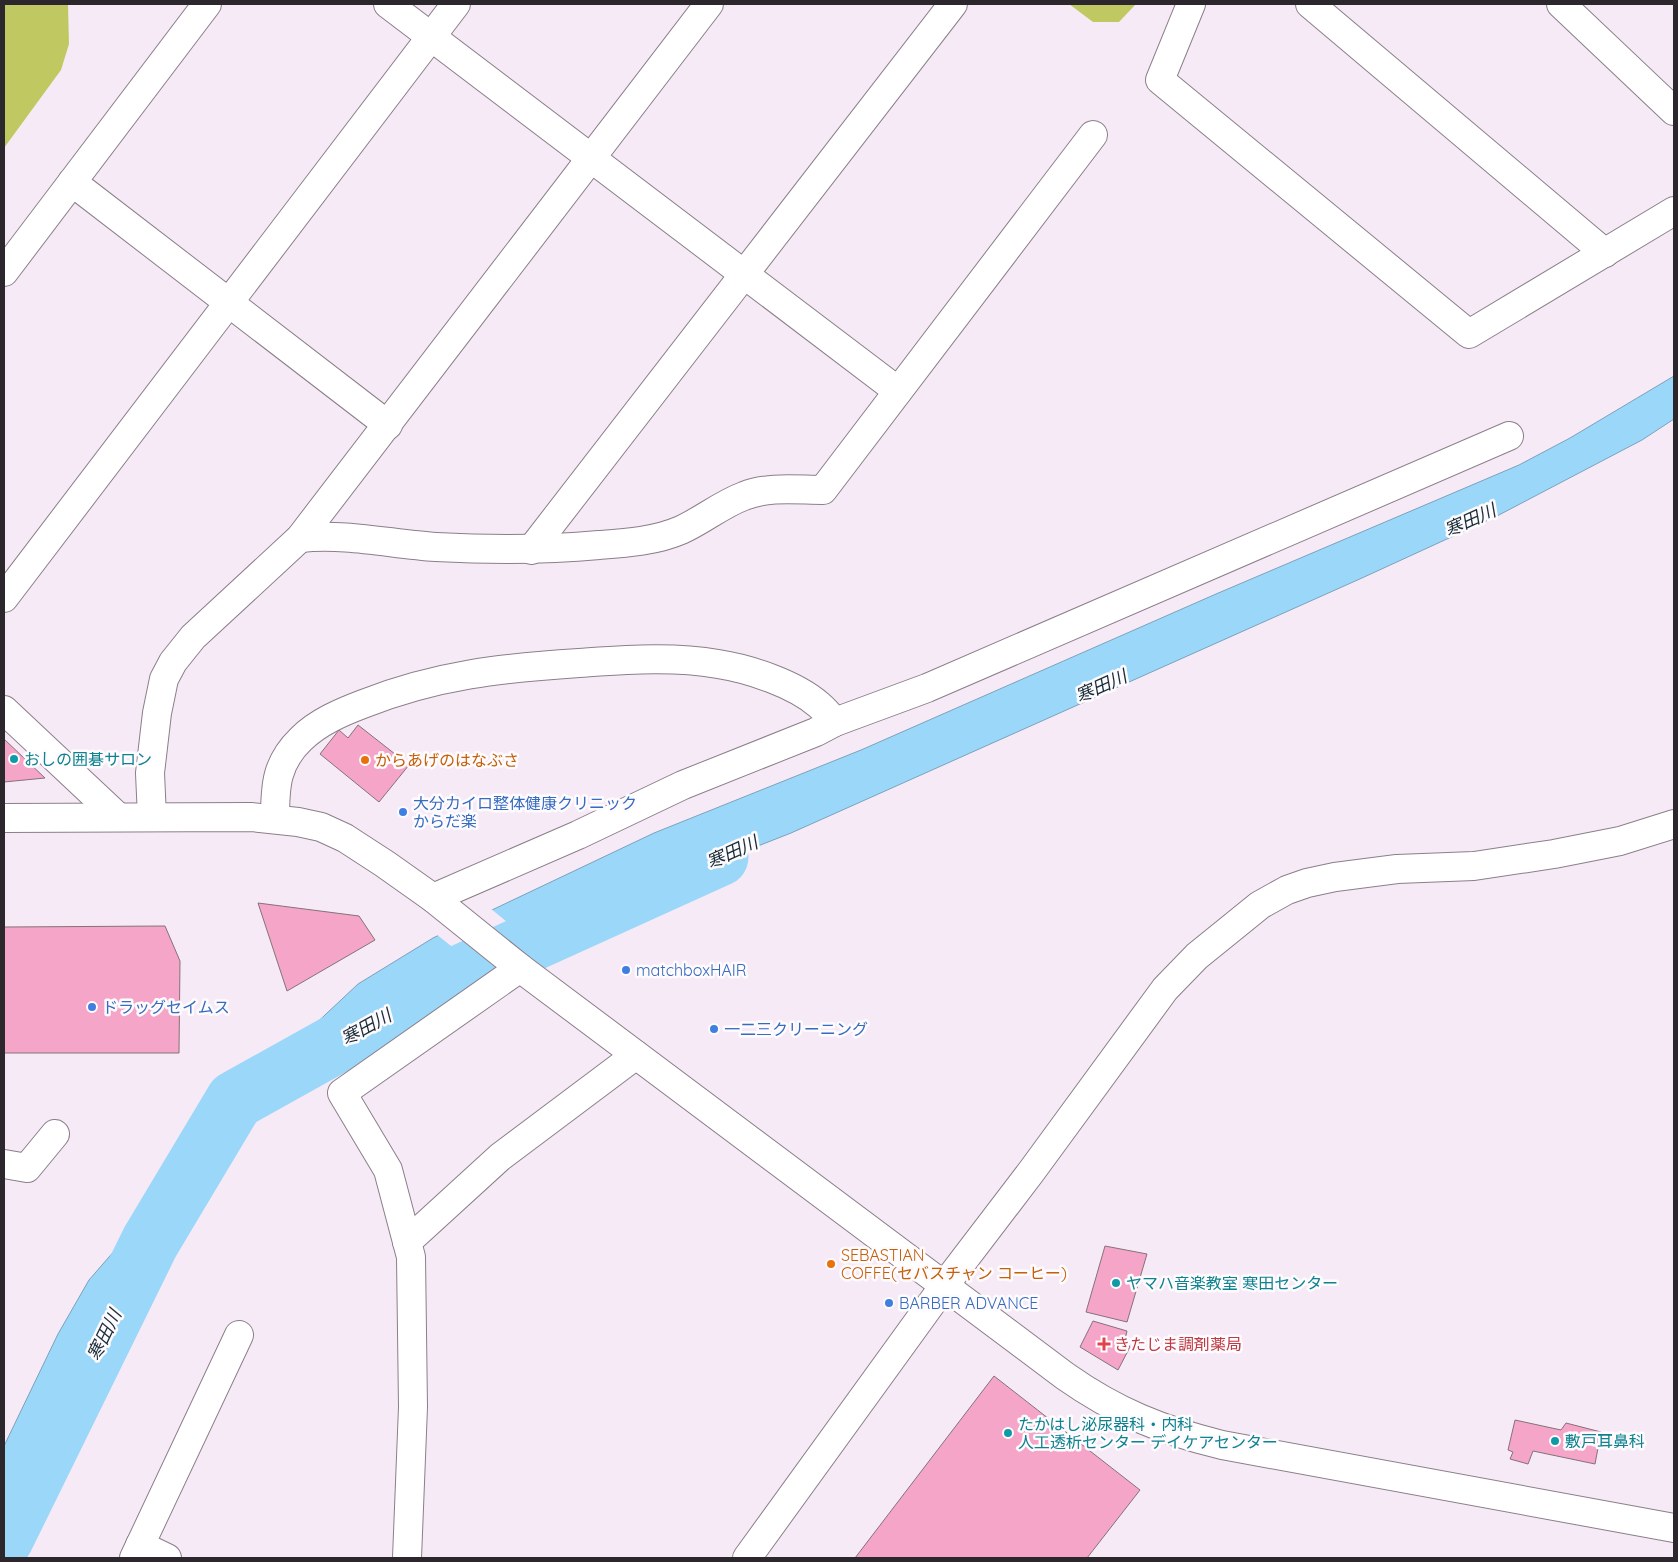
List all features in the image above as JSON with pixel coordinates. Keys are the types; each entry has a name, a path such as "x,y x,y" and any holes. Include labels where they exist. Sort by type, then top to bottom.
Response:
{"street":[{"path":"4,272 207,4"},
{"path":"388,4 898,391"},
{"path":"4,598 456,4"},
{"path":"152,817 150,773 158,713 164,680 173,662 193,637 300,538 709,4"},
{"path":"531,550 953,4"},
{"path":"1191,4 1160,80 1469,334 1674,211"},
{"path":"1310,4 1605,253"},
{"path":"1561,4 1674,111"},
{"path":"300,538 319,536 436,547 531,550 600,545 662,536 680,530 745,495 769,490 823,490 1093,135"},
{"path":"72,182 388,424"},
{"path":"440,904 683,785 816,732 835,722 928,688 1509,436"},
{"path":"275,818 275,789 278,776 290,751 316,727 344,711 383,696 425,683 465,674 514,668 642,659 699,661 743,669 792,688 819,705 835,722"},
{"path":"4,710 118,817"},
{"path":"4,818 275,818 320,827 345,838 371,854 440,904 520,968 944,1286 1086,1391 1130,1415 1163,1428 1222,1445 1674,1528"},
{"path":"747,1558 944,1286 1031,1172 1165,989 1197,956 1260,905 1287,890 1335,876 1397,869 1474,866 1554,854 1620,841 1674,824"},
{"path":"407,1558 413,1407 411,1257 388,1170 342,1093 520,968"},
{"path":"407,1242 500,1157 636,1055"},
{"path":"4,1164 27,1168 54,1134"},
{"path":"167,1558 137,1551 239,1335"}],"green space":[{"path":"4,4 68,4 69,44 61,70 4,148"},
{"path":"1069,4 1136,4 1119,22 1093,22"}],"water":[{"path":"1674,376 1674,419 1642,440 1497,516 791,833 532,935 416,991 399,990 359,1007 266,1073 239,1108 107,1288 70,1353 4,1486 4,1446 58,1334 89,1280 175,1181 242,1076 257,1061 309,1030 358,984 433,938 654,833 861,750 1216,594 1519,465 1570,438"}],"pier":[{"path":"490,908 529,940 475,965 436,934"}],"building":[{"name":"からあげのはなぶさ","path":"358,725 409,765 379,802 320,754 339,730 348,738"},
{"name":"おしの囲碁サロン","path":"4,739 45,778 4,782"},
{"path":"258,903 359,916 375,940 287,991"},
{"name":"ドラッグセイムス","path":"165,926 180,961 179,1053 4,1053 4,927"},
{"name":"ヤマハ音楽教室 寒田センター","path":"1105,1246 1147,1254 1127,1322 1086,1312"},
{"name":"きたじま調剤薬局","path":"1093,1321 1127,1331 1125,1340 1130,1347 1118,1370 1080,1347"},
{"name":"たかはし泌尿器科・内科 人工透析センター デイケアセンター","path":"994,1376 1140,1490 1087,1558 855,1558"},
{"name":"敷戸耳鼻科","path":"1515,1420 1561,1430 1566,1423 1601,1432 1595,1464 1533,1451 1528,1464 1510,1459 1513,1452 1508,1450"}],"waterway":[{"name":"寒田川","path":"4,1539 150,1242 235,1100 463,973 719,857"}],"place":[{"name":"おしの囲碁サロン","path":"14,759"},
{"name":"からあげのはなぶさ","path":"365,760"},
{"name":"大分カイロ整体健康クリニック からだ楽","path":"403,812"},
{"name":"matchboxHAIR","path":"626,970"},
{"name":"ドラッグセイムス","path":"92,1007"},
{"name":"一二三クリーニング","path":"714,1029"},
{"name":"SEBASTIAN COFFE(セバスチャン コーヒー)","path":"831,1264"},
{"name":"ヤマハ音楽教室 寒田センター","path":"1116,1283"},
{"name":"BARBER ADVANCE","path":"889,1303"},
{"name":"きたじま調剤薬局","path":"1104,1344"},
{"name":"たかはし泌尿器科・内科 人工透析センター デイケアセンター","path":"1008,1433"},
{"name":"敷戸耳鼻科","path":"1555,1441"}]}
